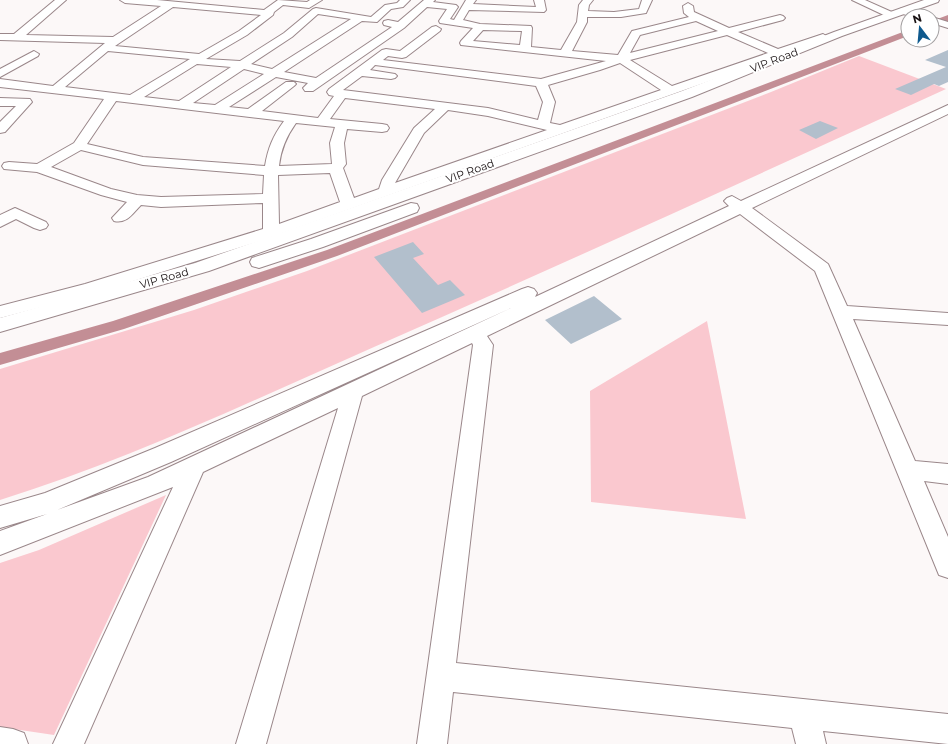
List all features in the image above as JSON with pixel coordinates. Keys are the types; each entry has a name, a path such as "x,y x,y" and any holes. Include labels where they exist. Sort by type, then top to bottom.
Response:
{"main road":[{"name":"VIP Road","path":"2,335 202,267 687,94 838,34 937,4"},
{"name":"VIP Road","path":"62,323 160,294 317,243 671,112 897,15"}],"street":[{"path":"17,37 61,0"},
{"path":"125,0 150,1 270,13 243,33 134,98"},
{"path":"372,20 388,7 400,5 405,0"},
{"path":"457,22 468,4 541,10 539,0"},
{"path":"566,53 582,22 584,5 588,0"},
{"path":"584,14 608,15 634,13 643,11 647,0"},
{"path":"858,0 897,15"},
{"name":"VIP Road","path":"0,312 89,289 271,232 563,130 777,53 897,15 926,0"},
{"path":"266,13 280,1 314,5 360,18 400,26"},
{"path":"525,50 527,28 480,27 444,21 453,7 428,2 400,26 309,88 337,93 488,112 563,130"},
{"path":"56,90 115,40 171,4"},
{"path":"183,104 288,34 314,5"},
{"path":"688,6 689,13 697,18 777,53"},
{"path":"218,109 360,18"},
{"path":"621,59 636,33 697,18"},
{"path":"530,93 621,59 780,18"},
{"path":"480,27 465,43 621,59 671,91"},
{"path":"321,122 337,93 360,72 386,52 402,55 436,29"},
{"path":"0,37 115,40"},
{"path":"106,48 242,65 272,73 318,82"},
{"path":"0,74 34,54"},
{"path":"374,62 543,88"},
{"path":"360,72 406,78"},
{"path":"0,83 183,104 292,119 382,128"},
{"path":"251,113 290,84"},
{"path":"543,88 549,102 543,125"},
{"path":"39,168 79,146 100,112 112,96"},
{"path":"0,543 156,484 475,332 948,98"},
{"path":"0,102 26,102 0,129"},
{"path":"385,192 388,180 419,132 445,106"},
{"path":"0,517 48,503 163,455 948,109"},
{"path":"271,232 270,198 275,151 281,135 292,119"},
{"path":"336,168 339,164 337,143 342,124"},
{"path":"79,146 143,161 272,171 336,168"},
{"path":"3,167 39,168 106,192 137,200 161,202 270,198"},
{"path":"336,168 349,204"},
{"path":"120,218 137,200"},
{"path":"735,203 822,268 948,566"},
{"path":"0,222 16,213 40,225"},
{"path":"841,312 948,319"},
{"path":"432,744 483,345 475,332"},
{"path":"251,744 353,391"},
{"path":"68,744 196,465"},
{"path":"908,470 948,474"},
{"path":"441,676 948,729"},
{"path":"804,714 811,744"},
{"path":"0,742 13,744"}],"shaded area":[{"path":"859,56 946,89 236,409 96,467 0,500 0,369 194,310 307,271 771,92"},
{"path":"707,321 746,519 591,502 590,391"},
{"path":"166,495 54,735 0,727 0,563 39,550"}],"building":[{"path":"948,50 948,82 939,86 934,84 911,95 895,89 946,67 925,60"},
{"path":"820,121 838,128 816,139 799,130"},
{"path":"413,242 424,254 413,258 438,285 450,280 465,295 422,313 374,257"},
{"path":"594,296 622,319 571,344 545,320"}],"waterway":[{"path":"940,21 948,18"},
{"path":"0,359 118,325 332,253 900,36"}]}
